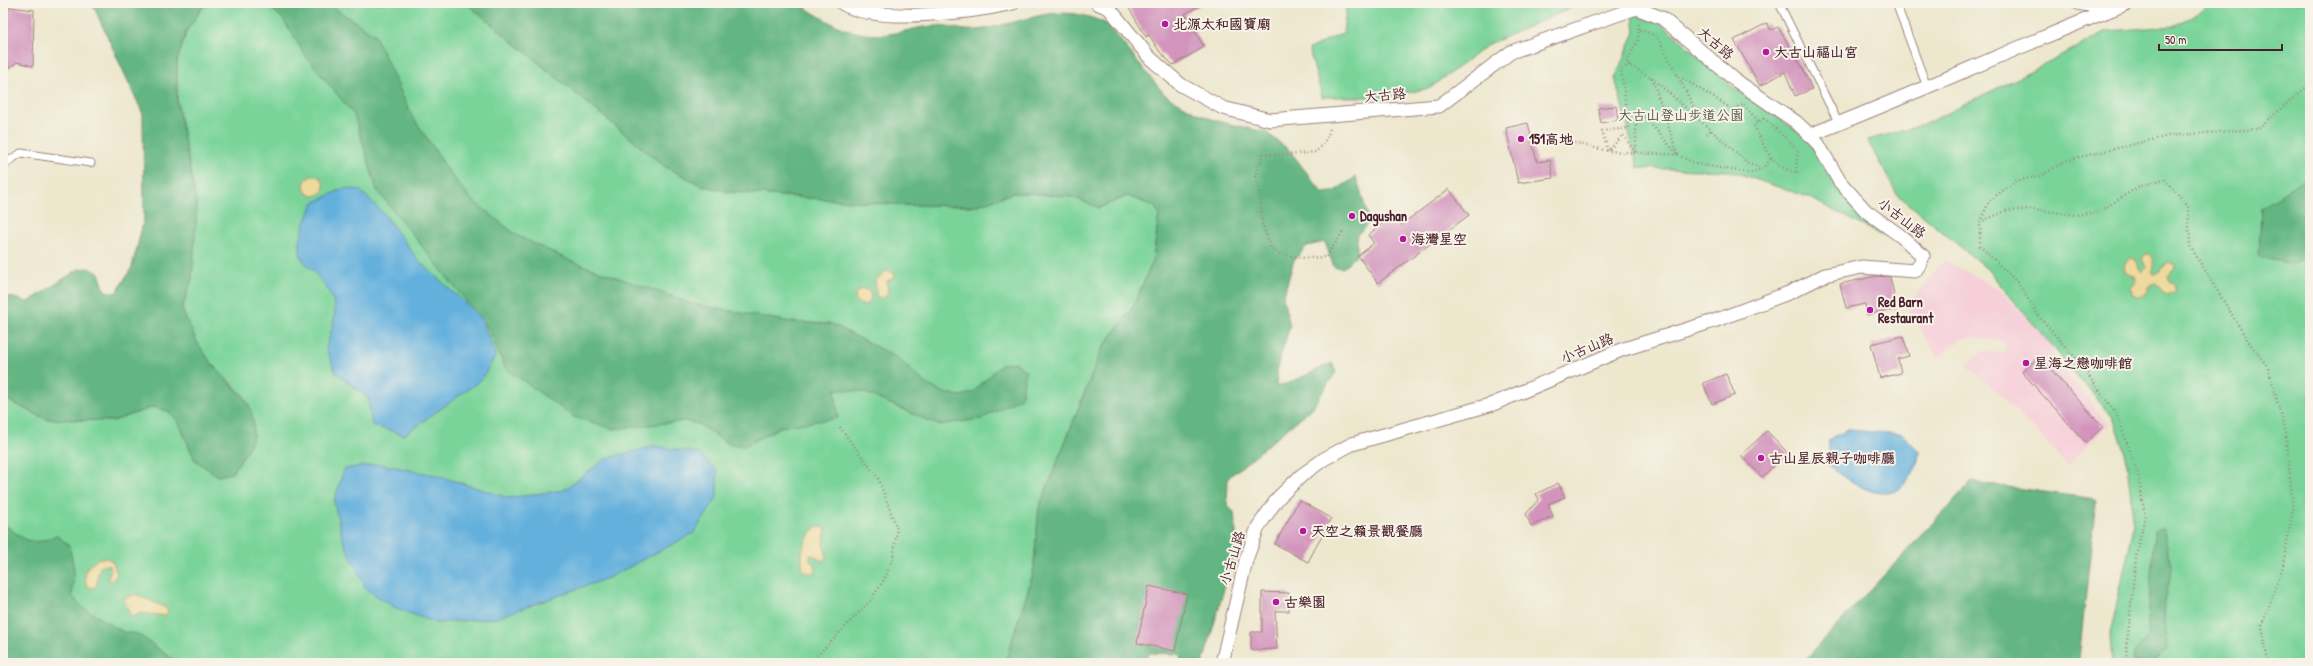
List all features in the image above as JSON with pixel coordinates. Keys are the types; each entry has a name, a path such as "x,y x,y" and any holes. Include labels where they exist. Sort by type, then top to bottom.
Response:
{"street":[{"path":"842,3 848,7 873,13 897,16 991,9 1013,3"},
{"name":"大古路","path":"1097,3 1108,8 1150,58 1181,85 1223,108 1270,120 1439,106 1511,52 1636,8 1662,18 1735,80 1796,122 1810,135"},
{"path":"2078,3 2112,9"},
{"path":"1810,135 2128,3"},
{"name":"小古山路","path":"1222,663 1246,560 1258,527 1278,498 1302,475 1324,459 1352,444 1493,404 1621,350 1714,321 1791,292 1825,275 1862,267 1915,271 1920,264 1922,256 1902,237 1866,211 1840,182 1818,144 1810,135"}],"lane":[{"path":"1779,3 1839,124"},
{"path":"1896,3 1927,87"},
{"path":"3,165 21,153 91,163"}],"path":[{"path":"1701,121 1655,35 1640,30 1638,40 1626,63 1652,78 1748,163 1763,168"},
{"path":"1608,151 1602,131 1629,128 1621,69 1630,65"},
{"path":"1676,73 1732,109 1743,105"},
{"path":"1652,78 1678,155"},
{"path":"2128,663 2126,654 2136,557 2145,516 2138,472 2116,413 2077,360 2041,319 2018,282 1980,246 1980,222 1988,201 2016,181 2040,176 2068,160 2168,136 2257,129 2310,84"},
{"path":"1636,153 1636,107 1678,155 1696,164 1751,173 1763,168 1771,159"},
{"path":"1336,115 1327,138 1316,152 1287,155 1263,154 1256,176 1260,195 1262,223 1271,248 1280,254 1304,258 1326,257 1343,232"},
{"path":"1764,118 1798,150 1796,165 1797,173 1783,170 1771,159 1754,125 1764,118"},
{"path":"1707,134 1711,130"},
{"path":"1608,151 1623,136 1636,153"},
{"path":"1567,141 1608,151 1678,155"},
{"path":"1980,222 2006,211 2031,209 2075,215 2098,212 2138,187 2164,179 2188,206 2190,246 2248,341 2268,367 2286,434 2293,509 2282,570 2262,625 2268,663"},
{"path":"807,663 819,654 864,606 880,586 893,558 896,537 895,523 878,478 838,425"}],"shaded area":[{"name":"星海之戀咖啡館","path":"1944,260 2000,290 2055,348 2050,353 2109,425 2067,465 2005,399 1966,365 1983,351 2003,354 2006,342 1976,337 1961,339 1938,358 1907,306"}],"green space":[{"path":"92,3 209,3 202,8 186,32 177,61 177,102 197,206 192,279 182,309 203,352 221,374 242,395 251,411 253,422 252,440 232,473 218,476 195,460 178,421 168,411 153,407 113,421 46,419 3,398 3,292 7,296 28,302 79,269 89,268 99,273 105,291 116,293 132,267 144,219 143,114"},
{"path":"209,3 466,3 664,166 701,185 730,192 904,205 974,206 1013,193 1027,193 1073,197 1099,208 1127,196 1154,206 1159,214 1153,261 1133,307 1102,349 1039,508 1033,574 1005,663 3,663 3,398 46,419 113,421 153,407 168,411 178,421 195,460 245,397 214,367 193,337 182,309 192,279 197,206 177,102 177,61 186,32 202,8"},
{"path":"265,3 327,3 375,35 412,116 453,177 472,200 518,236 571,261 693,304 791,322 832,324 896,357 928,385 945,393 961,396 973,392 1002,364 1015,362 1026,371 1021,398 981,419 938,425 863,392 835,389 838,418 780,427 745,446 730,445 698,424 685,421 614,429 574,417 505,368 490,331 377,190 354,115 304,54 283,19"},
{"path":"466,3 798,3 841,28 865,34 877,35 932,26 978,30 1028,18 1058,13 1089,17 1107,24 1165,95 1199,114 1217,121 1266,132 1289,150 1322,192 1333,192 1356,177 1370,222 1357,235 1357,254 1343,268 1334,267 1325,242 1307,246 1294,260 1283,298 1290,326 1278,364 1276,385 1287,384 1332,363 1336,372 1312,408 1228,478 1227,505 1234,512 1237,543 1203,663 1182,663 1179,654 1150,653 1141,663 1005,663 1033,574 1039,508 1102,349 1133,307 1153,261 1159,214 1154,206 1127,196 1099,208 1073,197 1027,193 1013,193 974,206 904,205 730,192 701,185 664,166"},
{"path":"1347,3 1582,3 1489,44 1430,88 1386,97 1322,97 1309,49 1343,33"},
{"path":"2214,3 2310,3 2310,663 2112,663 2110,634 2134,526 2126,456 2112,417 1987,269 1897,194 1867,140 1923,125 2052,61 2107,31 2176,26"},
{"name":"大古山登山步道公園","path":"1633,14 1662,24 1730,85 1806,137 1833,182 1885,237 1808,197 1731,171 1638,168 1615,78 1635,32"},
{"path":"2310,175 2310,256 2292,264 2259,257 2261,208"},
{"path":"1971,482 2096,499 2079,658 2081,663 1802,663"},
{"path":"3,523 27,540 40,541 56,535 69,545 74,569 72,596 82,607 123,632 138,634 178,663 3,663"},
{"path":"2163,528 2172,566 2163,613 2167,650 2151,663 2134,663 2133,655 2147,637 2154,530"}],"sand":[{"path":"314,176 321,179 324,186 321,193 314,196 307,193 304,186 307,179"},
{"path":"2145,254 2149,254 2153,260 2152,271 2154,274 2158,273 2167,262 2174,264 2175,267 2168,276 2170,283 2173,283 2176,287 2175,294 2166,294 2156,283 2150,287 2145,295 2138,296 2132,294 2131,286 2135,283 2136,279 2125,271 2124,266 2130,258 2135,259 2140,271 2143,272 2146,267 2142,259"},
{"path":"888,270 895,274 894,278 887,281 888,294 881,299 876,295 875,280"},
{"path":"860,289 866,289 871,294 869,303 866,305 860,305 855,300 855,294"},
{"path":"818,526 826,529 823,545 826,552 826,558 822,561 813,555 810,556 810,560 816,567 815,573 808,573 803,570 802,564 804,545 813,530"},
{"path":"99,558 107,558 113,562 117,575 111,582 108,580 111,569 108,565 101,566 98,573 97,585 93,588 88,587 85,580 86,569"},
{"path":"135,594 166,608 168,612 165,616 140,613 134,617 130,615 124,599"}],"water":[{"path":"344,188 360,190 386,216 418,260 481,318 496,355 481,380 404,435 372,425 368,398 336,373 326,348 333,325 333,300 323,283 305,263 301,256 301,236 313,203"},
{"path":"1848,430 1902,434 1919,451 1916,467 1907,481 1898,489 1889,493 1878,493 1868,490 1846,478 1828,465 1829,439"},
{"path":"654,446 698,453 717,471 717,498 694,533 608,578 496,618 436,623 396,608 366,589 343,540 334,502 344,469 380,464 435,475 509,498 564,490 605,459"}],"building":[{"name":"北源太和國寶廟","path":"1126,3 1204,3 1185,14 1204,47 1173,65 1160,52 1149,35 1146,37"},
{"path":"10,7 34,10 33,66 17,62 3,73 3,16"},
{"name":"大古山福山宮","path":"1767,23 1771,30 1778,27 1803,69 1812,89 1795,96 1785,72 1760,86 1734,40"},
{"path":"1616,106 1618,120 1601,123 1598,108"},
{"path":"1528,123 1537,162 1550,160 1553,178 1518,183 1506,128"},
{"name":"海灣星空","path":"1449,189 1469,215 1378,283 1358,256 1374,243 1368,235 1394,215 1401,225"},
{"path":"1876,276 1890,277 1897,308 1867,315 1865,304 1846,308 1840,284"},
{"path":"1903,336 1909,356 1898,359 1901,373 1880,378 1871,344"},
{"path":"2039,356 2103,427 2086,443 2022,372"},
{"path":"1726,374 1735,395 1712,404 1703,383"},
{"path":"1767,431 1788,453 1762,477 1741,455"},
{"path":"1558,483 1565,497 1548,504 1553,516 1531,526 1526,514 1539,499 1536,494"},
{"name":"天空之籟景觀餐廳","path":"1299,500 1331,518 1308,562 1275,544"},
{"path":"1149,586 1187,594 1175,651 1137,643"},
{"path":"1262,592 1289,593 1289,611 1275,611 1277,649 1251,650 1251,632 1262,632"}],"place":[{"name":"北源太和國寶廟","path":"1165,24"},
{"name":"大古山福山宮","path":"1766,52"},
{"name":"151高地","path":"1521,139"},
{"name":"Dagushan","path":"1352,216"},
{"name":"海灣星空","path":"1403,239"},
{"name":"Red Barn Restaurant","path":"1870,310"},
{"name":"星海之戀咖啡館","path":"2026,363"},
{"name":"古山星辰親子咖啡廳","path":"1761,458"},
{"name":"天空之籟景觀餐廳","path":"1303,531"},
{"name":"古樂園","path":"1276,602"}]}
